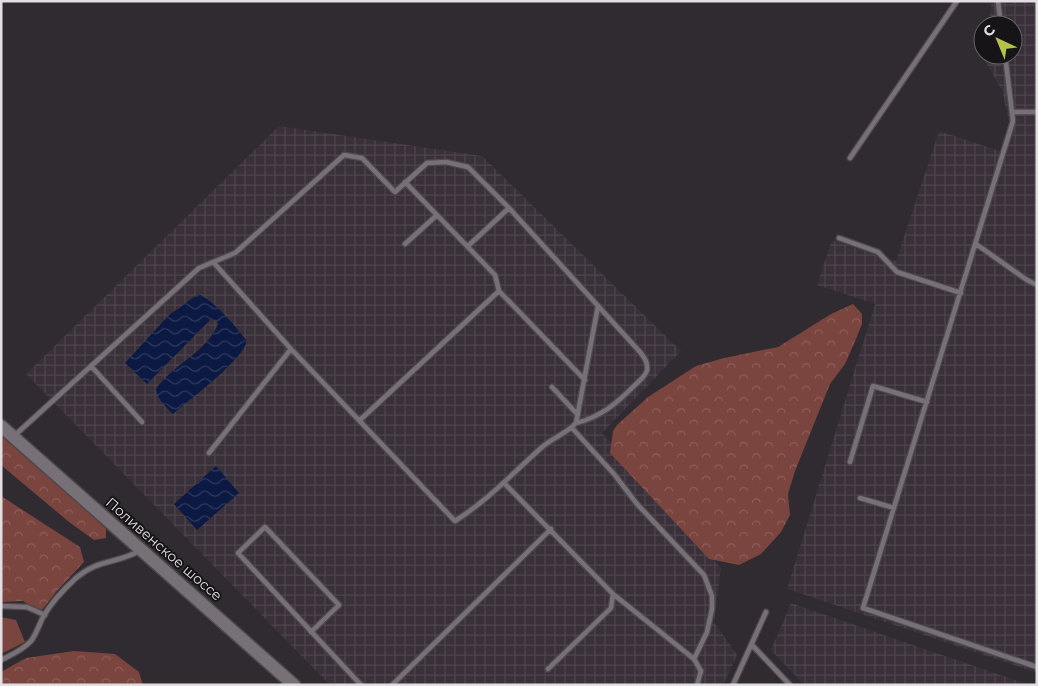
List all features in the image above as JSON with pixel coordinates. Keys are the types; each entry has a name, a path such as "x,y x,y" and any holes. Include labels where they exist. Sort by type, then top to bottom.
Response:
{"street":[{"name":"Поливенское шоссе","path":"1,426 294,685"}],"lane":[{"path":"850,158 957,1"},
{"path":"998,1 1000,15"},
{"path":"1005,65 1013,121 863,608 1037,667"},
{"path":"1012,112 1037,112"},
{"path":"13,437 199,268 235,254 344,155 362,158 395,192 427,163 446,162 468,167 509,208 640,352 645,358 646,374 614,406 586,421 576,423"},
{"path":"405,182 495,275 499,291 585,380"},
{"path":"468,246 509,208"},
{"path":"405,244 437,215"},
{"path":"839,238 878,252 897,272 960,293"},
{"path":"976,244 1037,285"},
{"path":"214,263 291,349 455,521 504,483 543,446 572,428 576,423 598,306"},
{"path":"360,420 499,291"},
{"path":"209,453 291,349"},
{"path":"91,366 142,422"},
{"path":"850,462 873,386 927,402"},
{"path":"552,387 578,414"},
{"path":"572,428 614,474 637,504 704,575 712,596 712,609 707,632 694,659"},
{"path":"504,483 613,594 694,659 701,671 697,685"},
{"path":"860,498 894,508"},
{"path":"311,632 339,605 264,527 238,553 311,632 361,685"},
{"path":"392,685 550,529"},
{"path":"1,660 30,643 45,614 74,579 97,564 123,558 142,550"},
{"path":"548,669 611,608 613,594"},
{"path":"1,606 27,607 45,614"},
{"path":"733,685 766,612"},
{"path":"752,645 790,685"}],"shaded area":[{"path":"992,1 1037,1 1037,673 787,589 875,304 817,285 832,240 896,261 939,131 1000,151 1010,126 1002,90 987,65 1023,65 1023,15 990,15"},
{"path":"279,126 482,156 681,351 602,433 721,568 714,622 737,655 723,685 330,685 26,374"},
{"path":"791,603 1030,685 804,685 771,650"}],"green space":[{"path":"853,304 862,314 862,324 845,364 830,384 795,471 788,494 790,515 781,532 761,554 739,565 709,559 610,453 613,431 617,425 648,397 696,366 778,347 831,314"},
{"path":"1,436 66,491 106,529 106,538 94,540 69,522 1,465"},
{"path":"1,496 80,547 84,562 42,610 35,609 23,601 1,602"},
{"path":"1,617 16,620 25,642 1,654"},
{"path":"74,651 115,654 139,672 143,685 1,685 1,672 26,658"}],"water":[{"path":"198,294 205,297 218,308 247,341 243,350 226,369 173,414 160,399 156,389 171,372 206,343 218,324 217,321 210,320 147,384 125,363 169,315"},
{"path":"216,466 239,493 197,530 174,504"}]}
